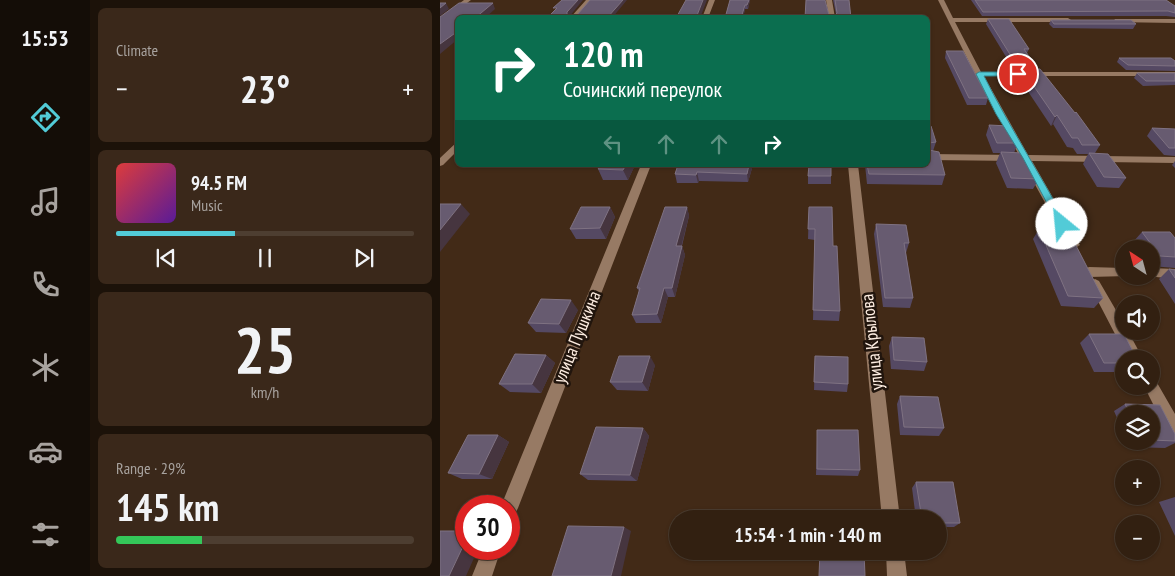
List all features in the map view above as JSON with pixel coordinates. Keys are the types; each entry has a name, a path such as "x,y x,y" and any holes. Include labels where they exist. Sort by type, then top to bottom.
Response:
{"street":[{"path":"440,21 468,0"},
{"path":"576,15 590,0"},
{"path":"706,15 712,0"},
{"path":"829,0 832,15"},
{"path":"941,0 1000,114 1027,158 1131,350"},
{"path":"950,20 1077,20"},
{"path":"1107,21 1175,21"},
{"path":"979,74 1175,74"},
{"path":"440,163 449,154"},
{"path":"930,157 1175,160"},
{"name":"улица Пушкина","path":"514,495 645,167"},
{"name":"улица Крылова","path":"853,167 890,510"},
{"path":"1084,264 1115,271"},
{"path":"1160,273 1175,274"},
{"path":"1156,395 1175,430"},
{"path":"482,576 488,560"},
{"path":"896,560 897,576"}],"building":[{"path":"562,0 578,0 567,12 567,15 550,15 557,8 553,8"},
{"path":"590,0 623,0 610,15 577,15"},
{"path":"686,0 703,0 697,15 678,15"},
{"path":"730,0 749,0 742,15 726,15"},
{"path":"806,0 825,0 829,15 805,15"},
{"path":"835,0 849,0 851,15 835,15 837,13"},
{"path":"975,0 1166,0 1175,6 1175,13 1168,11 983,12"},
{"path":"459,3 493,3 479,15 455,15 455,33 440,44 440,17"},
{"path":"988,19 1009,19 1029,49 1024,49 1034,64 1016,64"},
{"path":"1051,20 1131,20 1136,24 1054,24"},
{"path":"946,51 963,51 988,98 969,98"},
{"path":"1119,58 1171,58 1175,61 1175,66 1128,65"},
{"path":"1022,69 1040,69 1076,112 1100,145 1082,145 1078,138 1072,138"},
{"path":"1137,73 1175,73 1175,81 1146,81"},
{"path":"989,125 1009,126 1018,143 997,143"},
{"path":"930,126 931,126 936,142 930,143"},
{"path":"1152,128 1175,129 1175,148 1169,148"},
{"path":"930,150 939,152 945,175 869,174 867,167 930,167"},
{"path":"1001,152 1023,153 1028,162 1031,162 1039,179 1011,178"},
{"path":"1089,153 1108,154 1126,178 1104,177"},
{"path":"600,167 625,167 623,170 598,169"},
{"path":"677,167 749,167 747,174 697,172 696,175 675,174"},
{"path":"809,167 831,167 831,176 808,176"},
{"path":"440,204 461,204 440,230"},
{"path":"581,207 610,207 600,228 570,229"},
{"path":"665,207 687,207 676,246 682,246 672,288 664,288 657,314 632,315 640,288 637,288"},
{"path":"809,207 832,207 833,246 837,246 840,311 813,310 815,229 808,229"},
{"path":"876,224 906,225 909,243 904,243 913,298 885,298"},
{"path":"1039,229 1068,230 1103,298 1068,296"},
{"path":"1142,232 1170,232 1175,238 1175,257 1160,256 1160,240 1148,240"},
{"path":"1169,269 1175,270 1175,278"},
{"path":"541,299 571,300 559,324 528,323"},
{"path":"1089,334 1115,334 1115,340 1127,340 1132,350 1115,350 1115,363 1104,363"},
{"path":"892,337 924,338 927,362 894,360"},
{"path":"515,354 546,355 532,384 499,384"},
{"path":"619,356 650,356 642,382 610,382"},
{"path":"815,356 848,357 848,384 814,382"},
{"path":"900,396 938,397 944,428 904,427"},
{"path":"1125,404 1160,405 1126,405"},
{"path":"1160,405 1175,434 1175,441 1160,440"},
{"path":"596,427 643,428 630,475 580,474"},
{"path":"817,430 858,430 860,470 817,469"},
{"path":"468,435 498,435 479,474 448,473"},
{"path":"916,482 953,482 960,523 947,523 947,510 921,510"},
{"path":"568,526 624,527 611,576 552,576"},
{"path":"440,531 455,531 455,560 457,560 449,576 440,576"},
{"path":"820,560 864,560 865,576 819,576"}],"route":[{"path":"1018,74 979,74 1062,224"}]}
